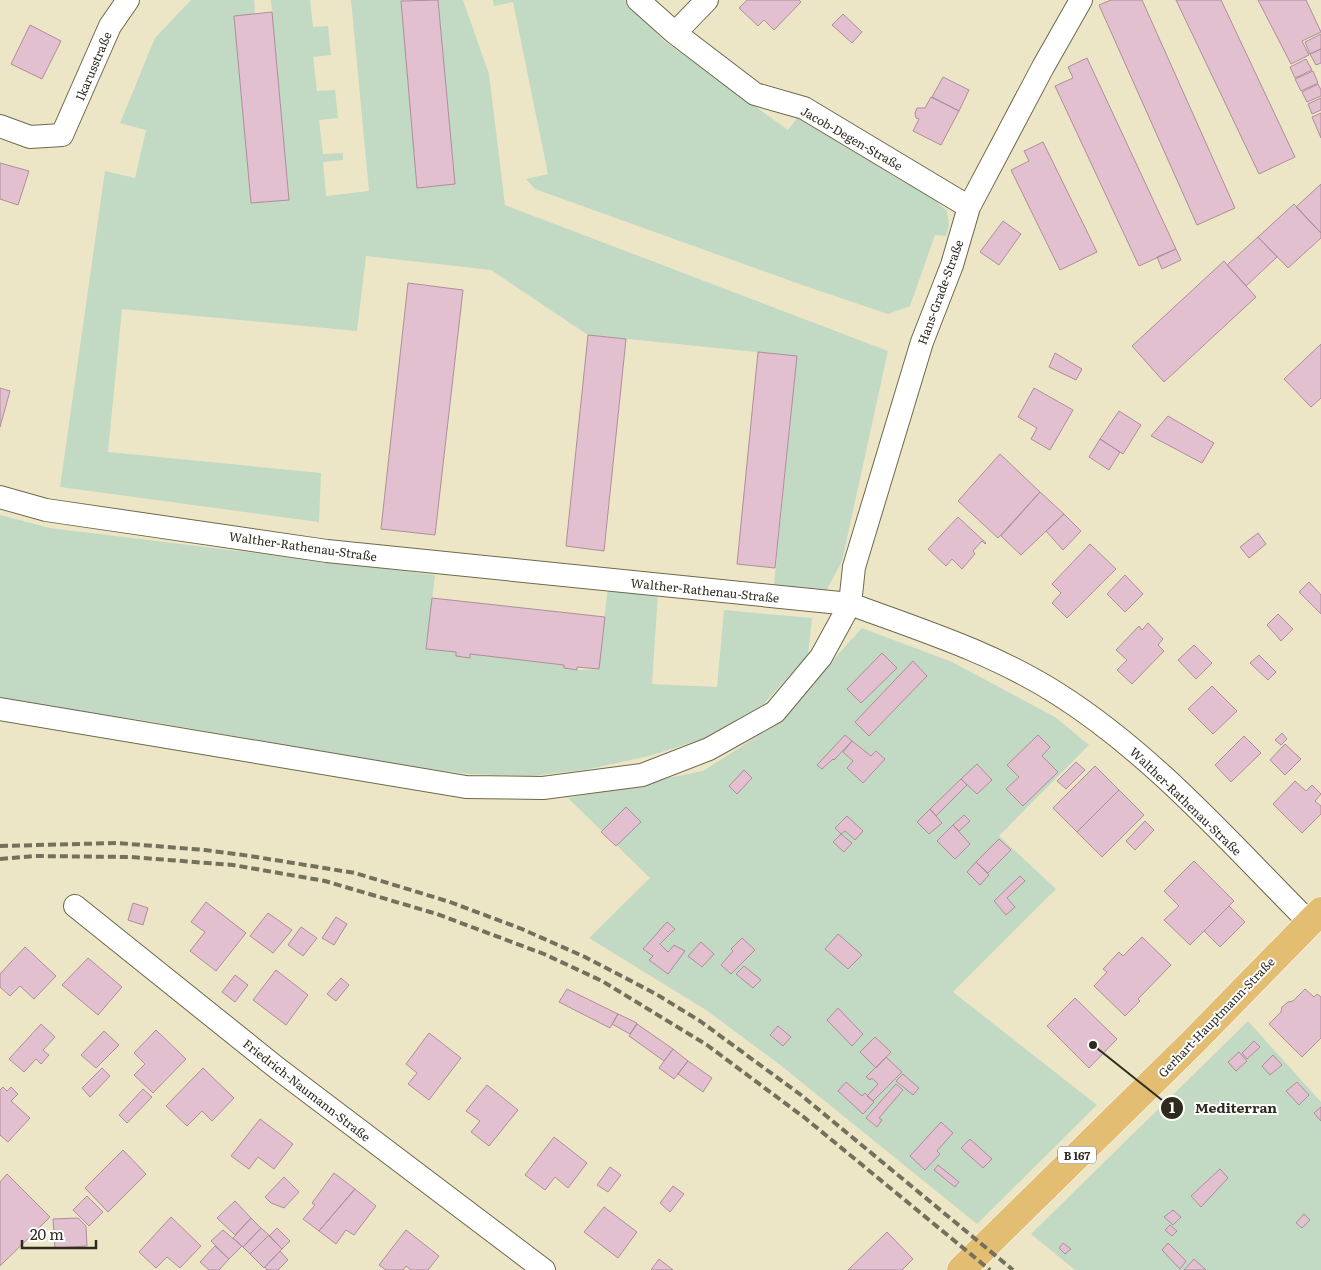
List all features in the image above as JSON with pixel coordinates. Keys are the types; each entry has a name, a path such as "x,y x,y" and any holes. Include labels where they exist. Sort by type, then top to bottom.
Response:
{"main road":[{"name":"Gerhart-Hauptmann-Straße","path":"961,1270 1193,1042 1315,916"}],"street":[{"name":"Ikarusstraße","path":"0,126 30,137 62,135 110,26 128,0"},
{"name":"Jacob-Degen-Straße","path":"638,0 675,33 755,94 804,108 970,207"},
{"path":"675,33 707,0"},
{"name":"Hans-Grade-Straße","path":"850,604 854,567 922,342 952,265 970,207 1043,67 1081,0"},
{"name":"Walther-Rathenau-Straße","path":"0,497 46,510 327,551 850,604 990,657 1057,693 1116,734 1315,916"},
{"path":"0,709 466,787 543,788 642,775 709,749 775,712 821,657 850,604"},
{"name":"Friedrich-Naumann-Straße","path":"74,906 277,1068 544,1270"}],"green space":[{"path":"191,0 254,0 255,14 234,16 251,203 289,199 271,0 310,0 313,27 328,26 331,55 313,57 317,91 335,90 338,118 319,120 323,154 343,153 343,160 323,162 326,196 369,191 351,0 410,0 401,1 417,188 455,184 438,0 463,0 489,74 505,205 888,351 842,561 825,593 774,585 797,356 588,335 491,270 366,256 357,331 122,309 108,452 321,473 319,522 60,487 105,171 135,178 146,130 120,123 155,38"},
{"path":"493,0 624,0 664,41 788,130 799,115 895,177 933,198 947,211 949,225 946,236 935,235 910,306 888,314 535,189 526,179 548,174 513,2 494,6"},
{"path":"0,515 50,528 435,575 426,649 456,652 456,656 469,658 470,654 564,665 564,668 577,670 598,669 608,587 658,593 652,684 717,687 724,610 812,618 808,655 760,708 706,738 649,756 584,770 531,776 469,774 413,767 142,720 41,706 0,697"},
{"path":"862,628 952,662 1055,717 1089,745 999,836 1056,889 953,992 1097,1105 977,1224 779,1064 706,1010 589,938 650,878 568,798 703,771 772,727"},
{"path":"1248,1021 1321,1102 1321,1270 1075,1270 1031,1234"}],"building":[{"path":"438,0 455,184 417,188 401,1"},
{"path":"747,0 799,0 801,2 774,30 764,20 758,26 739,8"},
{"path":"1111,0 1142,0 1235,208 1197,225 1099,5"},
{"path":"1176,0 1221,0 1295,157 1259,174"},
{"path":"1258,0 1306,0 1321,32 1302,41 1309,55 1291,64"},
{"path":"272,12 289,200 251,203 234,16"},
{"path":"843,14 862,32 852,43 832,25"},
{"path":"30,25 61,41 42,79 11,64"},
{"path":"1321,34 1321,49 1310,54 1305,42"},
{"path":"1321,49 1321,63 1316,65 1310,54"},
{"path":"1087,58 1176,249 1139,266 1055,86 1073,78 1068,67"},
{"path":"1306,59 1312,70 1295,78 1290,67"},
{"path":"1313,71 1318,83 1301,91 1295,79"},
{"path":"943,77 969,90 959,111 932,97"},
{"path":"1318,84 1321,96 1307,102 1302,92"},
{"path":"931,97 959,111 941,145 913,131 919,119 916,118 915,113 917,108 925,108"},
{"path":"1321,98 1321,110 1312,114 1308,104"},
{"path":"1321,113 1321,138 1312,117"},
{"path":"1043,142 1097,252 1060,270 1011,170 1029,161 1024,151"},
{"path":"0,163 29,171 18,205 0,199"},
{"path":"1321,184 1321,232 1320,232 1296,207"},
{"path":"1294,204 1321,233 1321,238 1288,268 1258,237"},
{"path":"1003,221 1021,234 999,265 980,252"},
{"path":"1258,237 1277,257 1246,286 1227,265"},
{"path":"1176,249 1181,260 1162,269 1157,257"},
{"path":"1224,261 1256,297 1164,382 1132,346"},
{"path":"408,283 463,290 435,535 381,529"},
{"path":"588,335 626,339 604,551 566,546"},
{"path":"1321,344 1321,398 1311,407 1284,379"},
{"path":"758,352 797,356 775,568 737,564"},
{"path":"1055,353 1082,369 1076,380 1049,367"},
{"path":"0,388 10,391 0,427"},
{"path":"1034,388 1073,410 1050,450 1031,439 1037,428 1018,417"},
{"path":"1119,411 1141,425 1123,454 1100,439"},
{"path":"1168,416 1214,443 1202,463 1151,436"},
{"path":"1100,439 1120,452 1109,470 1089,457"},
{"path":"1000,454 1040,492 998,538 958,501"},
{"path":"1040,492 1064,514 1021,555 1001,536"},
{"path":"1064,514 1081,531 1063,550 1046,531"},
{"path":"958,517 986,543 982,541 973,551 975,554 962,569 952,559 946,566 928,549"},
{"path":"1258,533 1266,544 1249,558 1240,547"},
{"path":"1090,544 1116,569 1067,618 1052,603 1061,593 1052,584"},
{"path":"1125,575 1143,594 1125,612 1107,594"},
{"path":"1309,582 1321,595 1321,614 1299,592"},
{"path":"432,598 605,617 599,669 577,667 577,670 564,668 564,665 470,654 470,658 456,656 456,652 426,649"},
{"path":"1278,614 1293,629 1281,641 1267,625"},
{"path":"1148,623 1163,639 1158,645 1164,651 1132,684 1117,670 1127,660 1116,650 1139,626 1142,630"},
{"path":"1194,645 1212,663 1196,679 1178,660"},
{"path":"882,653 897,668 861,703 847,689"},
{"path":"1259,655 1276,672 1268,680 1250,663"},
{"path":"913,661 927,676 869,736 855,722"},
{"path":"1212,686 1237,711 1213,734 1188,709"},
{"path":"1282,733 1287,739 1281,745 1275,740"},
{"path":"845,735 852,741 834,760 822,769 817,765"},
{"path":"1038,735 1050,747 1042,756 1058,772 1023,806 1006,789 1019,777 1007,765"},
{"path":"1244,736 1261,753 1231,782 1215,765"},
{"path":"852,741 871,756 876,751 885,759 863,783 847,768 853,761 843,752"},
{"path":"1285,744 1301,759 1285,775 1270,760"},
{"path":"1076,762 1085,770 1066,789 1057,781"},
{"path":"977,764 992,780 977,794 961,779"},
{"path":"1095,766 1119,790 1077,832 1053,808"},
{"path":"744,770 752,778 737,794 729,786"},
{"path":"961,779 967,785 936,816 930,809"},
{"path":"1295,781 1306,791 1312,785 1321,794 1315,801 1321,806 1321,814 1302,833 1273,804"},
{"path":"1119,790 1144,815 1102,857 1077,832"},
{"path":"626,807 641,822 616,846 601,832"},
{"path":"930,809 942,823 929,834 917,822"},
{"path":"964,815 970,821 959,831 953,825"},
{"path":"847,816 863,831 855,840 845,831 841,834 835,828"},
{"path":"1145,821 1154,830 1135,850 1126,841"},
{"path":"953,825 970,844 955,859 937,841"},
{"path":"841,834 852,843 844,852 833,842"},
{"path":"999,839 1011,850 988,873 976,862"},
{"path":"1194,861 1234,901 1190,945 1164,920 1179,906 1164,891"},
{"path":"976,862 989,875 980,885 967,872"},
{"path":"1020,876 1025,881 1007,898 1015,907 1006,915 994,901"},
{"path":"206,902 246,933 216,971 190,951 205,932 191,922"},
{"path":"133,903 148,908 143,925 128,920"},
{"path":"1229,906 1245,922 1220,947 1204,931"},
{"path":"268,913 292,930 273,953 250,936"},
{"path":"336,917 347,924 334,945 322,938"},
{"path":"667,922 675,929 660,944 668,952 674,945 685,951 668,974 649,960 653,956 643,949"},
{"path":"301,927 317,938 303,956 288,945"},
{"path":"838,934 862,955 848,969 825,949"},
{"path":"1142,937 1171,965 1138,999 1140,1001 1125,1016 1094,986 1107,972 1103,969 1119,952 1123,956"},
{"path":"742,938 755,950 731,974 721,965 733,951 731,949"},
{"path":"701,942 714,954 702,967 688,956"},
{"path":"25,947 56,976 34,999 20,986 10,996 0,987 0,974"},
{"path":"88,958 122,987 98,1015 62,985"},
{"path":"744,966 761,980 753,988 736,974"},
{"path":"276,970 308,995 286,1025 253,1000"},
{"path":"235,975 248,985 235,1002 222,992"},
{"path":"341,978 349,985 336,1001 327,994"},
{"path":"567,989 618,1014 610,1028 559,1002"},
{"path":"1305,989 1314,997 1317,994 1321,997 1321,1038 1302,1057 1269,1024 1281,1012 1282,1007 1288,1002 1293,1001"},
{"path":"1075,998 1117,1039 1089,1068 1047,1026"},
{"path":"838,1008 863,1034 852,1046 827,1020"},
{"path":"618,1014 637,1023 630,1034 612,1024"},
{"path":"41,1024 55,1037 43,1050 49,1055 41,1064 36,1059 24,1072 9,1059"},
{"path":"637,1024 673,1049 664,1061 629,1036"},
{"path":"778,1026 791,1037 783,1046 770,1035"},
{"path":"156,1030 186,1059 153,1093 134,1075 145,1064 134,1053"},
{"path":"104,1031 119,1045 96,1068 81,1055"},
{"path":"429,1033 461,1058 429,1100 408,1084 417,1073 406,1064"},
{"path":"875,1037 891,1052 876,1068 860,1052"},
{"path":"1254,1041 1260,1047 1247,1059 1242,1053"},
{"path":"673,1049 688,1061 674,1079 659,1068"},
{"path":"1239,1052 1247,1061 1236,1071 1228,1062"},
{"path":"1273,1055 1282,1065 1270,1075 1262,1066"},
{"path":"886,1057 902,1072 873,1101 867,1096 878,1084 872,1078 870,1080 866,1077"},
{"path":"688,1061 712,1078 703,1092 678,1074"},
{"path":"102,1068 110,1076 90,1097 82,1088"},
{"path":"203,1068 234,1098 212,1121 202,1111 187,1126 166,1106"},
{"path":"903,1074 919,1088 913,1095 896,1081"},
{"path":"846,1082 862,1096 865,1093 874,1102 863,1114 838,1091"},
{"path":"1297,1082 1309,1095 1299,1105 1286,1091"},
{"path":"896,1084 903,1090 879,1118 882,1120 877,1127 866,1118"},
{"path":"487,1085 518,1110 489,1146 471,1132 480,1121 466,1111"},
{"path":"3,1087 7,1091 11,1087 18,1094 11,1101 30,1118 8,1142 0,1135 0,1090"},
{"path":"143,1089 152,1097 127,1123 119,1115"},
{"path":"1321,1107 1321,1121 1314,1113"},
{"path":"260,1119 293,1144 274,1169 258,1157 249,1169 231,1156"},
{"path":"941,1122 953,1133 937,1151 940,1154 925,1170 910,1156"},
{"path":"554,1137 587,1163 568,1188 555,1177 545,1190 525,1175"},
{"path":"970,1139 992,1159 983,1168 961,1148"},
{"path":"123,1150 146,1174 108,1212 85,1188"},
{"path":"938,1165 959,1182 955,1187 934,1170"},
{"path":"610,1167 621,1175 608,1192 597,1185"},
{"path":"1220,1169 1228,1178 1201,1207 1191,1196"},
{"path":"334,1173 355,1189 319,1231 303,1219 315,1205 312,1203"},
{"path":"7,1174 50,1217 0,1266 0,1182"},
{"path":"284,1177 299,1192 284,1208 271,1203 265,1197"},
{"path":"673,1186 684,1194 670,1212 660,1203"},
{"path":"355,1189 376,1206 354,1235 346,1230 336,1244 319,1231"},
{"path":"87,1196 103,1212 89,1226 73,1210"},
{"path":"235,1201 251,1218 235,1235 217,1218"},
{"path":"604,1207 637,1232 618,1258 584,1232"},
{"path":"1173,1210 1181,1217 1173,1225 1164,1217"},
{"path":"1304,1214 1310,1220 1302,1228 1296,1223"},
{"path":"171,1217 201,1246 180,1268 167,1257 156,1268 139,1252"},
{"path":"78,1218 86,1226 87,1246 55,1248 53,1219"},
{"path":"251,1218 261,1228 243,1247 233,1238"},
{"path":"1170,1225 1177,1231 1172,1236 1165,1230"},
{"path":"261,1228 269,1235 250,1254 243,1247"},
{"path":"277,1228 290,1241 282,1249 269,1236"},
{"path":"223,1230 242,1246 229,1259 211,1241"},
{"path":"406,1230 439,1256 428,1270 411,1270 406,1266 403,1270 386,1270 379,1265"},
{"path":"887,1232 913,1259 902,1270 848,1270"},
{"path":"269,1235 282,1249 264,1268 250,1254"},
{"path":"1063,1243 1071,1249 1065,1254 1059,1248"},
{"path":"1168,1243 1186,1261 1180,1269 1162,1250"},
{"path":"215,1246 229,1259 219,1270 209,1270 200,1262"},
{"path":"280,1251 288,1260 278,1270 267,1270 265,1267"},
{"path":"659,1259 673,1270 651,1270"},
{"path":"1194,1259 1206,1270 1184,1270"}],"railway":[{"path":"0,846 117,843 205,850 250,856 355,873 450,902 522,929 585,957 656,994 700,1021 801,1095 1013,1270"},
{"path":"0,859 35,856 131,857 233,865 325,881 437,914 544,954 602,981 707,1045 805,1118 990,1270"}],"place":[{"name":"Mediterran","path":"1093,1045"}]}
